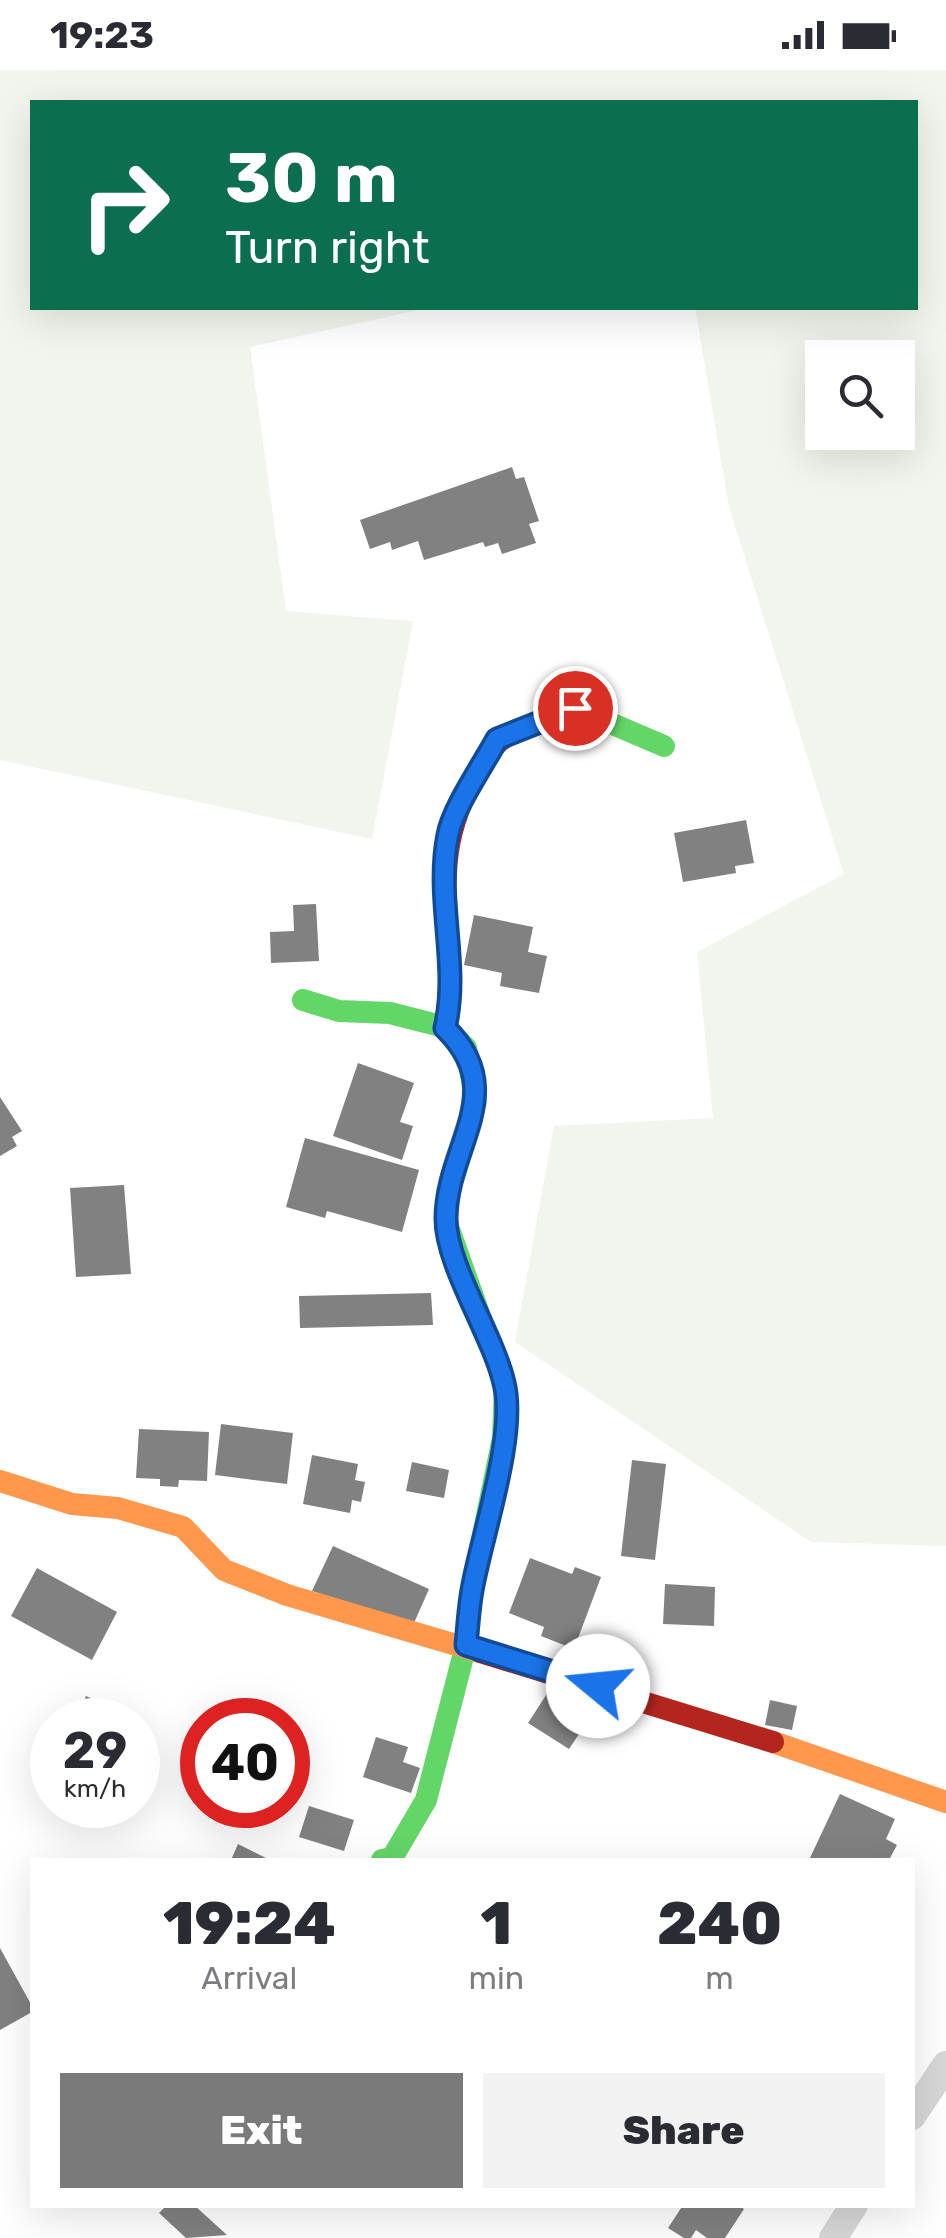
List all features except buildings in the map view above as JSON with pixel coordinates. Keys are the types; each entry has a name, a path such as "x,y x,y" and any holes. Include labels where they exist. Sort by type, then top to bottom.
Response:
{"street":[{"path":"445,1028 452,1000 443,893 448,832 497,739 575,708 664,746"},
{"path":"303,1000 339,1011 390,1013 445,1028 466,1048 476,1101 450,1186 446,1221 506,1386 503,1438 472,1588 466,1645 426,1800 392,1858"},
{"path":"0,1480 72,1504 118,1508 183,1527 224,1570 287,1595 697,1716 946,1802"},
{"path":"915,2112 946,2065"},
{"path":"833,2238 852,2208"}],"shaded area":[{"path":"0,70 946,70 946,1546 811,1542 515,1342 554,1126 713,1118 697,952 844,874 729,507 695,310 918,310 918,100 30,100 30,310 419,310 250,347 286,611 413,621 372,839 0,760"}],"traffic: fast":[{"path":"516,732 575,708 664,746"},
{"path":"303,1000 339,1011 390,1013 445,1027 466,1048 476,1101 450,1186 446,1221 505,1386 503,1438 472,1588 466,1645 426,1800 392,1858"}],"traffic: slow":[{"path":"0,1481 72,1504 118,1508 183,1527 224,1570 287,1595 480,1652"},
{"path":"773,1742 946,1802"}],"traffic: jam":[{"path":"445,1027 449,991 446,867 451,836 461,804 486,757 498,742 516,732"},
{"path":"480,1652 773,1742"}],"route":[{"path":"575,708 497,739 448,832 443,893 452,1000 445,1028 466,1048 476,1101 450,1186 446,1221 454,1252 506,1386 503,1438 472,1588 466,1645 598,1686"}]}
